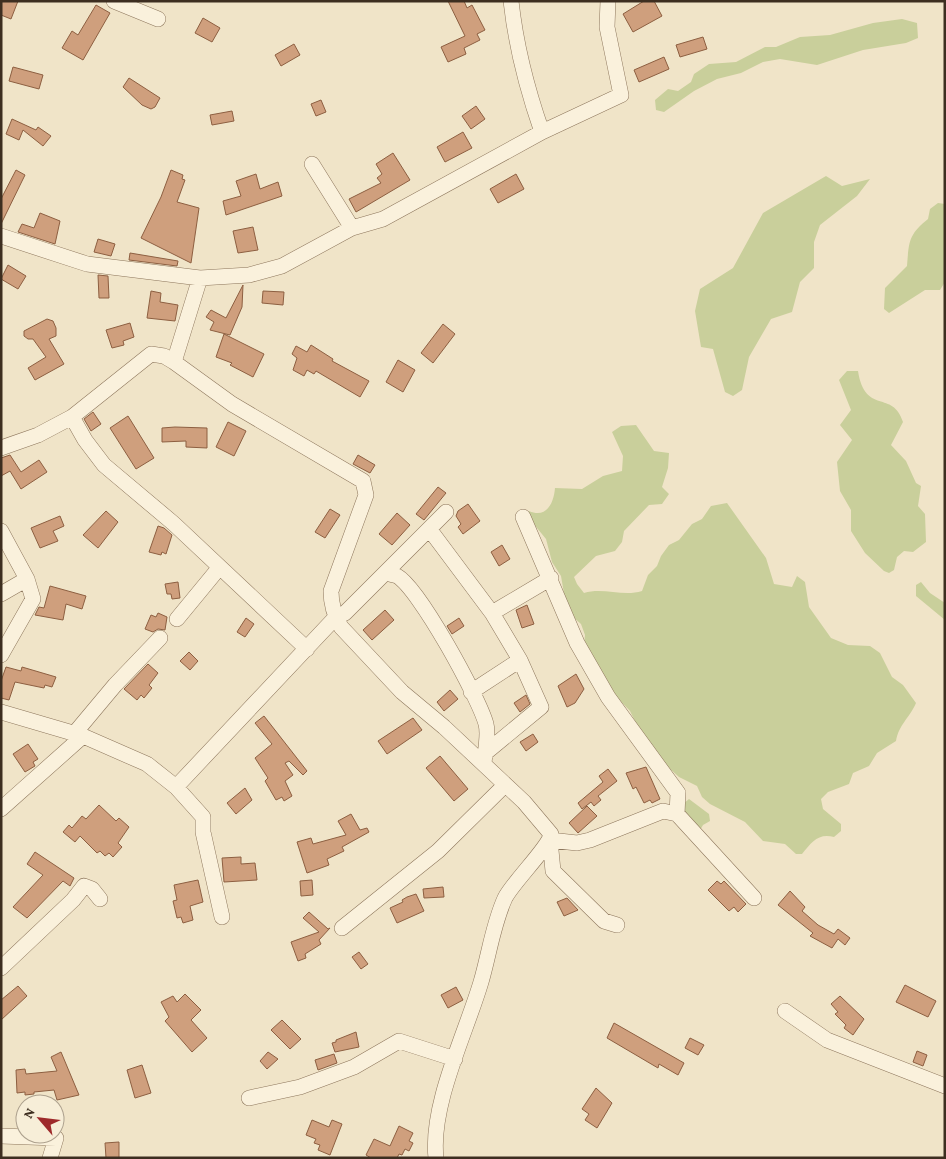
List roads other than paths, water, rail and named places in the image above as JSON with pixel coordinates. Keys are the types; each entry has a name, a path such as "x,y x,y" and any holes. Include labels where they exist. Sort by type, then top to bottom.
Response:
{"street":[{"path":"114,1 158,19"},
{"path":"511,1 515,38 527,90 542,132"},
{"path":"1,236 87,264 200,278 249,275 282,266 352,228 383,219 542,132 621,95 607,27 608,1"},
{"path":"312,164 352,228"},
{"path":"174,362 200,278"},
{"path":"1,448 38,435 72,417 151,354 164,356 232,404 363,481 366,495 331,591 331,604 341,627 402,692 484,758 505,785 551,834 552,871 604,921 617,925"},
{"path":"72,417 85,440 104,465 173,523 307,649"},
{"path":"176,786 336,618 345,613 446,512"},
{"path":"523,517 551,578 552,588 577,643 608,697 678,792 677,814"},
{"path":"1,530 27,579 33,599 1,655"},
{"path":"430,530 492,612 520,660 541,707 484,758"},
{"path":"177,619 219,568"},
{"path":"386,573 398,577 409,587 429,614 471,692 487,726 484,758"},
{"path":"492,612 551,578"},
{"path":"1,594 27,579"},
{"path":"1,809 78,735 115,685 160,638"},
{"path":"471,692 520,660"},
{"path":"1,712 78,735 147,764 176,786 203,818 203,832 222,917"},
{"path":"342,928 438,851 505,785"},
{"path":"550,840 577,843 590,840 663,811 677,814 754,898"},
{"path":"436,1158 437,1116 480,984 500,910 518,878 550,840"},
{"path":"1,968 84,886 92,889 100,899"},
{"path":"785,1011 827,1040 945,1086"},
{"path":"249,1098 300,1087 336,1074 354,1067 399,1040 456,1058"},
{"path":"1,1136 56,1138 50,1158"}]}
